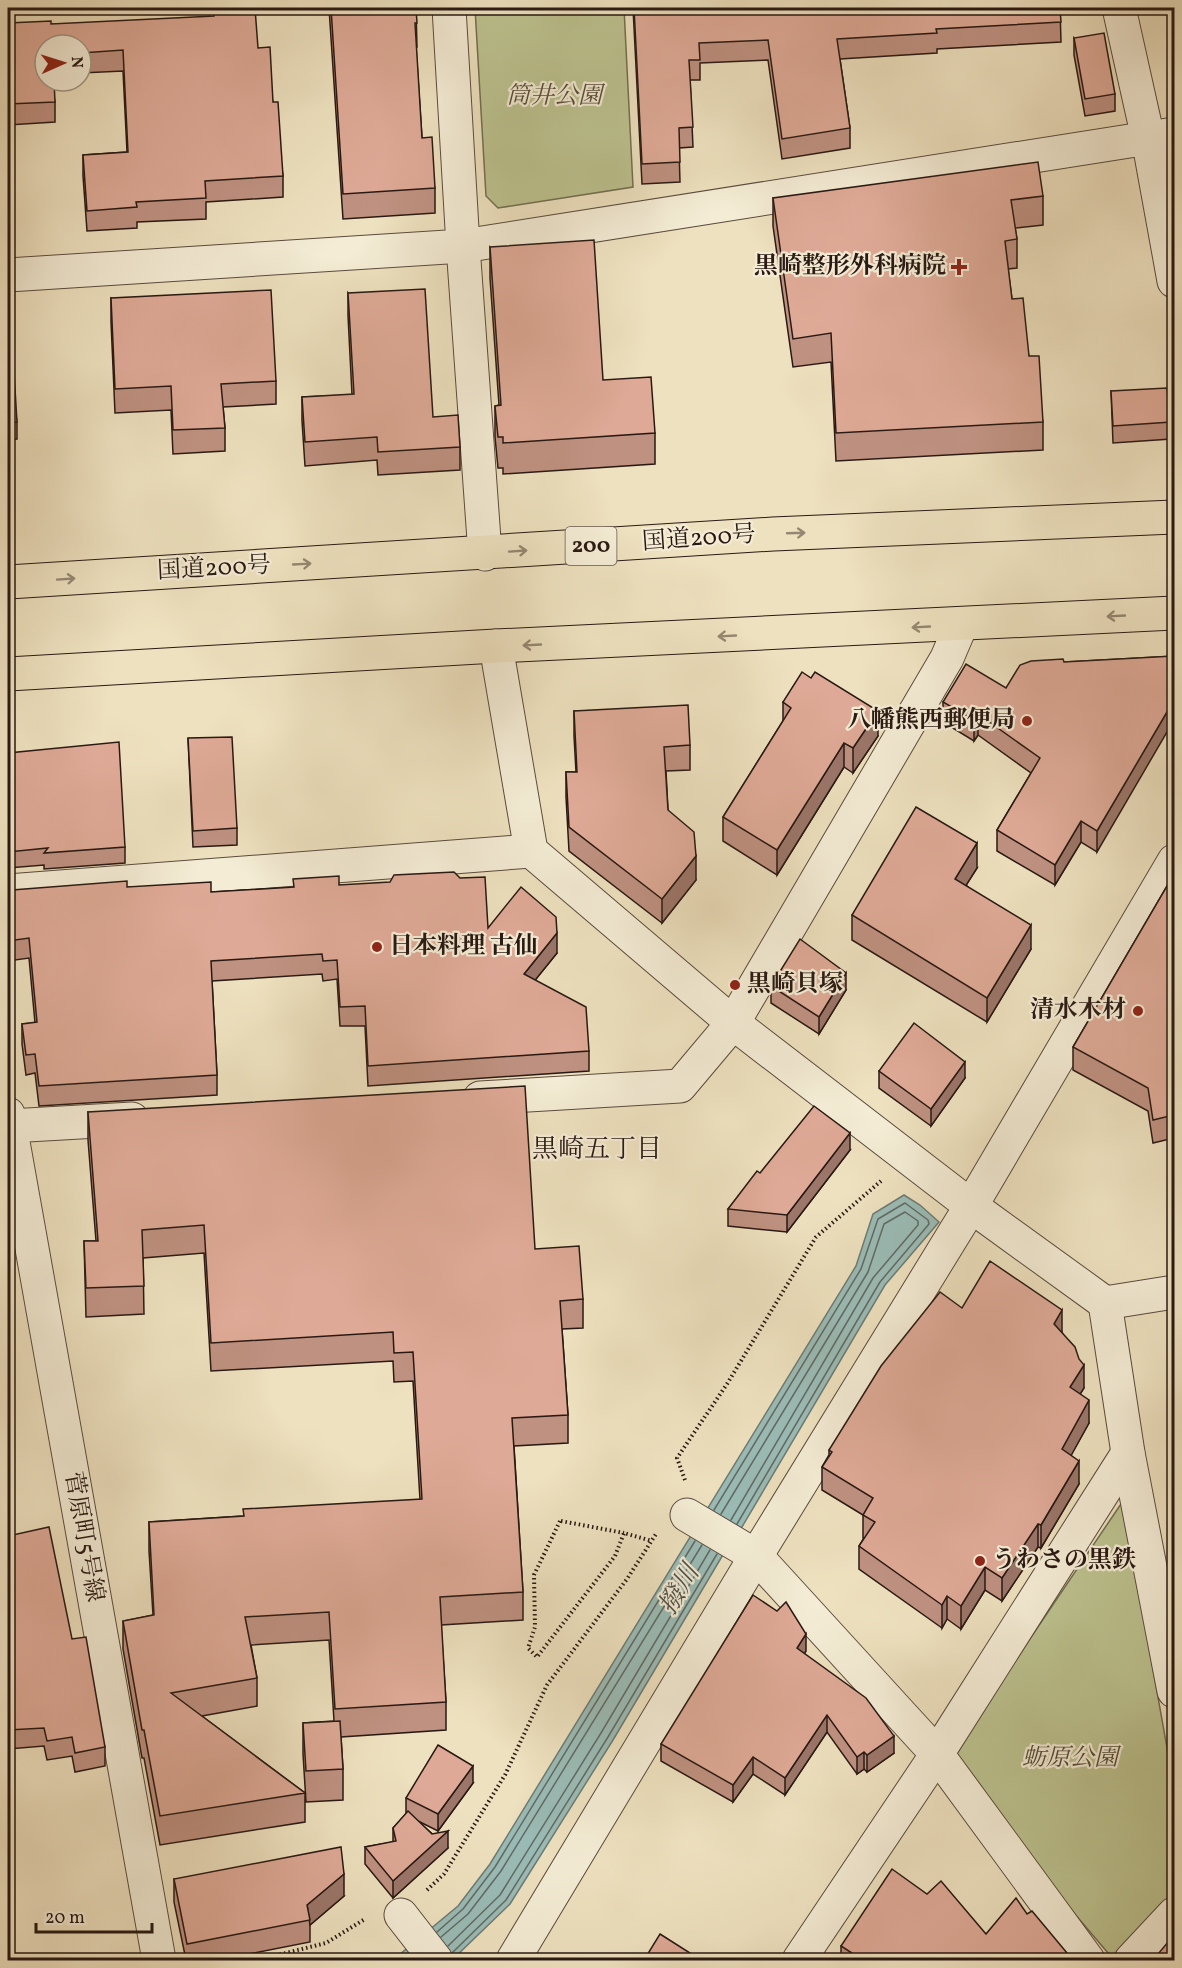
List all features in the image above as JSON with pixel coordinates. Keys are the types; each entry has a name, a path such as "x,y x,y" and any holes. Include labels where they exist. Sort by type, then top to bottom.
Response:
{"highway":[{"name":"国道200号","path":"8,582 485,554 773,534 1174,518"},
{"path":"8,674 496,646 1174,613"}],"street":[{"path":"449,8 485,554"},
{"path":"1119,8 1161,136 1174,281"},
{"path":"8,275 463,246 1161,136"},
{"path":"453,1100 680,1086 733,1023 947,658 961,625"},
{"path":"496,646 531,851 733,1023 971,1206 1105,1304 1128,1453 1174,1691"},
{"path":"8,891 531,851"},
{"path":"513,1960 744,1549 971,1206 1174,861"},
{"path":"9,1120 166,1117"},
{"name":"菅原町5号線","path":"9,1120 159,1960"},
{"path":"1105,1304 1174,1292"},
{"path":"799,1960 937,1754 1128,1453"},
{"path":"684,1502 744,1549 937,1754 1088,1960"},
{"path":"1131,1960 1174,1914"},
{"path":"407,1923 436,1960"}],"path":[{"path":"684,1502 685,1481 677,1458 727,1384 816,1237 909,1158"},
{"path":"624,1533 615,1556 537,1657 528,1648 535,1627 534,1575 560,1521 624,1533 652,1541"},
{"path":"258,1960 326,1943 367,1917 407,1923 444,1874 505,1775 547,1685 627,1579 658,1532"}],"green space":[{"name":"筒井公園","path":"475,8 624,8 633,187 498,208 486,196"},
{"name":"蛎原公園","path":"1123,1501 1174,1787 1174,1894 1121,1960 1114,1960 946,1763"}],"water":[{"name":"撥川","path":"904,1195 920,1205 939,1222 885,1285 613,1740 510,1904 452,1960 393,1960 458,1906 490,1864 856,1266 873,1214"}],"building":[{"path":"255,8 258,48 270,47 273,102 278,102 283,176 205,181 206,198 136,202 137,207 87,211 83,155 128,152 123,50 93,52 93,33 33,33 33,93 55,93 55,102 8,104 8,23 51,21 51,24 214,16 214,10"},
{"path":"331,8 416,8 422,138 432,137 435,188 343,194"},
{"path":"634,8 1060,8 1061,22 936,29 937,33 837,39 850,128 782,139 768,40 699,43 700,60 689,60 693,127 679,128 680,162 642,164"},
{"path":"1104,33 1115,94 1085,99 1074,38"},
{"path":"1038,162 1043,196 1011,200 1017,239 1005,241 1012,299 1023,298 1029,356 1039,356 1043,422 836,433 831,333 793,339 773,198"},
{"path":"594,240 603,380 651,377 655,433 503,443 503,437 498,437 495,406 501,405 490,247"},
{"path":"425,289 433,417 458,415 460,447 378,452 377,437 305,442 302,397 354,394 348,293"},
{"path":"271,290 276,381 221,384 225,428 173,430 171,386 115,389 111,298"},
{"path":"8,355 13,355 17,422 8,423"},
{"path":"1167,388 1171,422 1113,426 1111,391"},
{"path":"1174,656 1174,700 1097,831 1081,821 1055,865 997,830 1040,758 978,714 974,720 943,702 966,664 1006,688 1020,665 1031,661 1063,659 1064,662"},
{"path":"802,672 811,678 815,672 878,711 853,748 844,743 777,850 723,817 791,708 783,702"},
{"path":"688,705 690,745 664,747 668,810 694,832 696,856 662,899 569,827 566,772 577,772 574,711"},
{"path":"232,737 237,828 193,831 188,738"},
{"path":"119,742 125,847 44,853 48,848 8,852 8,753"},
{"path":"916,807 977,843 955,879 1031,925 987,998 852,915"},
{"path":"454,872 460,878 485,877 488,928 521,887 556,917 557,933 524,974 586,1007 589,1051 368,1066 365,1006 340,1007 337,960 323,961 322,954 211,961 217,1075 39,1086 35,1054 26,1055 22,1024 37,1022 29,938 8,941 8,895 12,890 127,881 127,887 211,882 211,892 294,887 293,879 339,876 339,885 390,882 394,875"},
{"name":"清水木材","path":"1174,874 1174,1115 1153,1120 1148,1088 1073,1047"},
{"path":"800,939 846,973 819,1017 771,986"},
{"path":"914,1023 965,1062 931,1109 879,1071"},
{"path":"525,1086 535,1249 579,1246 583,1299 560,1301 568,1415 512,1418 523,1592 440,1597 446,1702 335,1709 329,1612 245,1617 257,1678 171,1693 305,1793 160,1816 123,1621 154,1615 149,1522 244,1516 243,1509 422,1499 413,1352 394,1353 393,1332 211,1343 204,1225 142,1230 144,1286 86,1288 84,1241 98,1241 88,1112"},
{"path":"814,1106 850,1133 787,1215 728,1209 757,1171 760,1173"},
{"path":"990,1261 1062,1310 1054,1324 1075,1347 1084,1365 1070,1387 1089,1400 1062,1449 1079,1461 1041,1525 1038,1524 1002,1578 985,1567 961,1606 947,1596 942,1605 859,1546 875,1522 863,1515 873,1498 822,1467 832,1452 829,1450 881,1366 940,1292 962,1308"},
{"path":"49,1527 72,1639 86,1637 105,1747 75,1753 72,1737 47,1741 44,1728 8,1730 8,1536"},
{"path":"753,1595 777,1611 786,1602 806,1634 797,1648 866,1698 894,1736 867,1755 864,1752 857,1757 827,1715 785,1778 753,1757 733,1785 661,1744"},
{"path":"340,1721 343,1769 306,1771 303,1723"},
{"path":"438,1745 473,1766 438,1814 406,1798"},
{"path":"408,1811 432,1834 448,1831 393,1881 365,1847 396,1841 393,1828"},
{"path":"341,1847 344,1874 307,1905 310,1920 187,1944 174,1879"},
{"path":"892,1869 927,1894 941,1881 986,1934 1016,1898 1027,1914 1032,1911 1072,1959 852,1960 855,1955 841,1946"},
{"path":"660,1934 701,1960 644,1960"},
{"path":"1174,1935 1174,1960 1157,1960 1158,1954"}],"place":[{"name":"黒崎整形外科病院","path":"959,267"},
{"name":"八幡熊西郵便局","path":"1027,721"},
{"name":"日本料理 古仙","path":"377,947"},
{"name":"黒崎貝塚","path":"735,985"},
{"name":"清水木材","path":"1138,1011"},
{"name":"うわさの黒鉄","path":"980,1561"}],"district":[{"name":"黒崎五丁目","path":"597,1150"}]}
